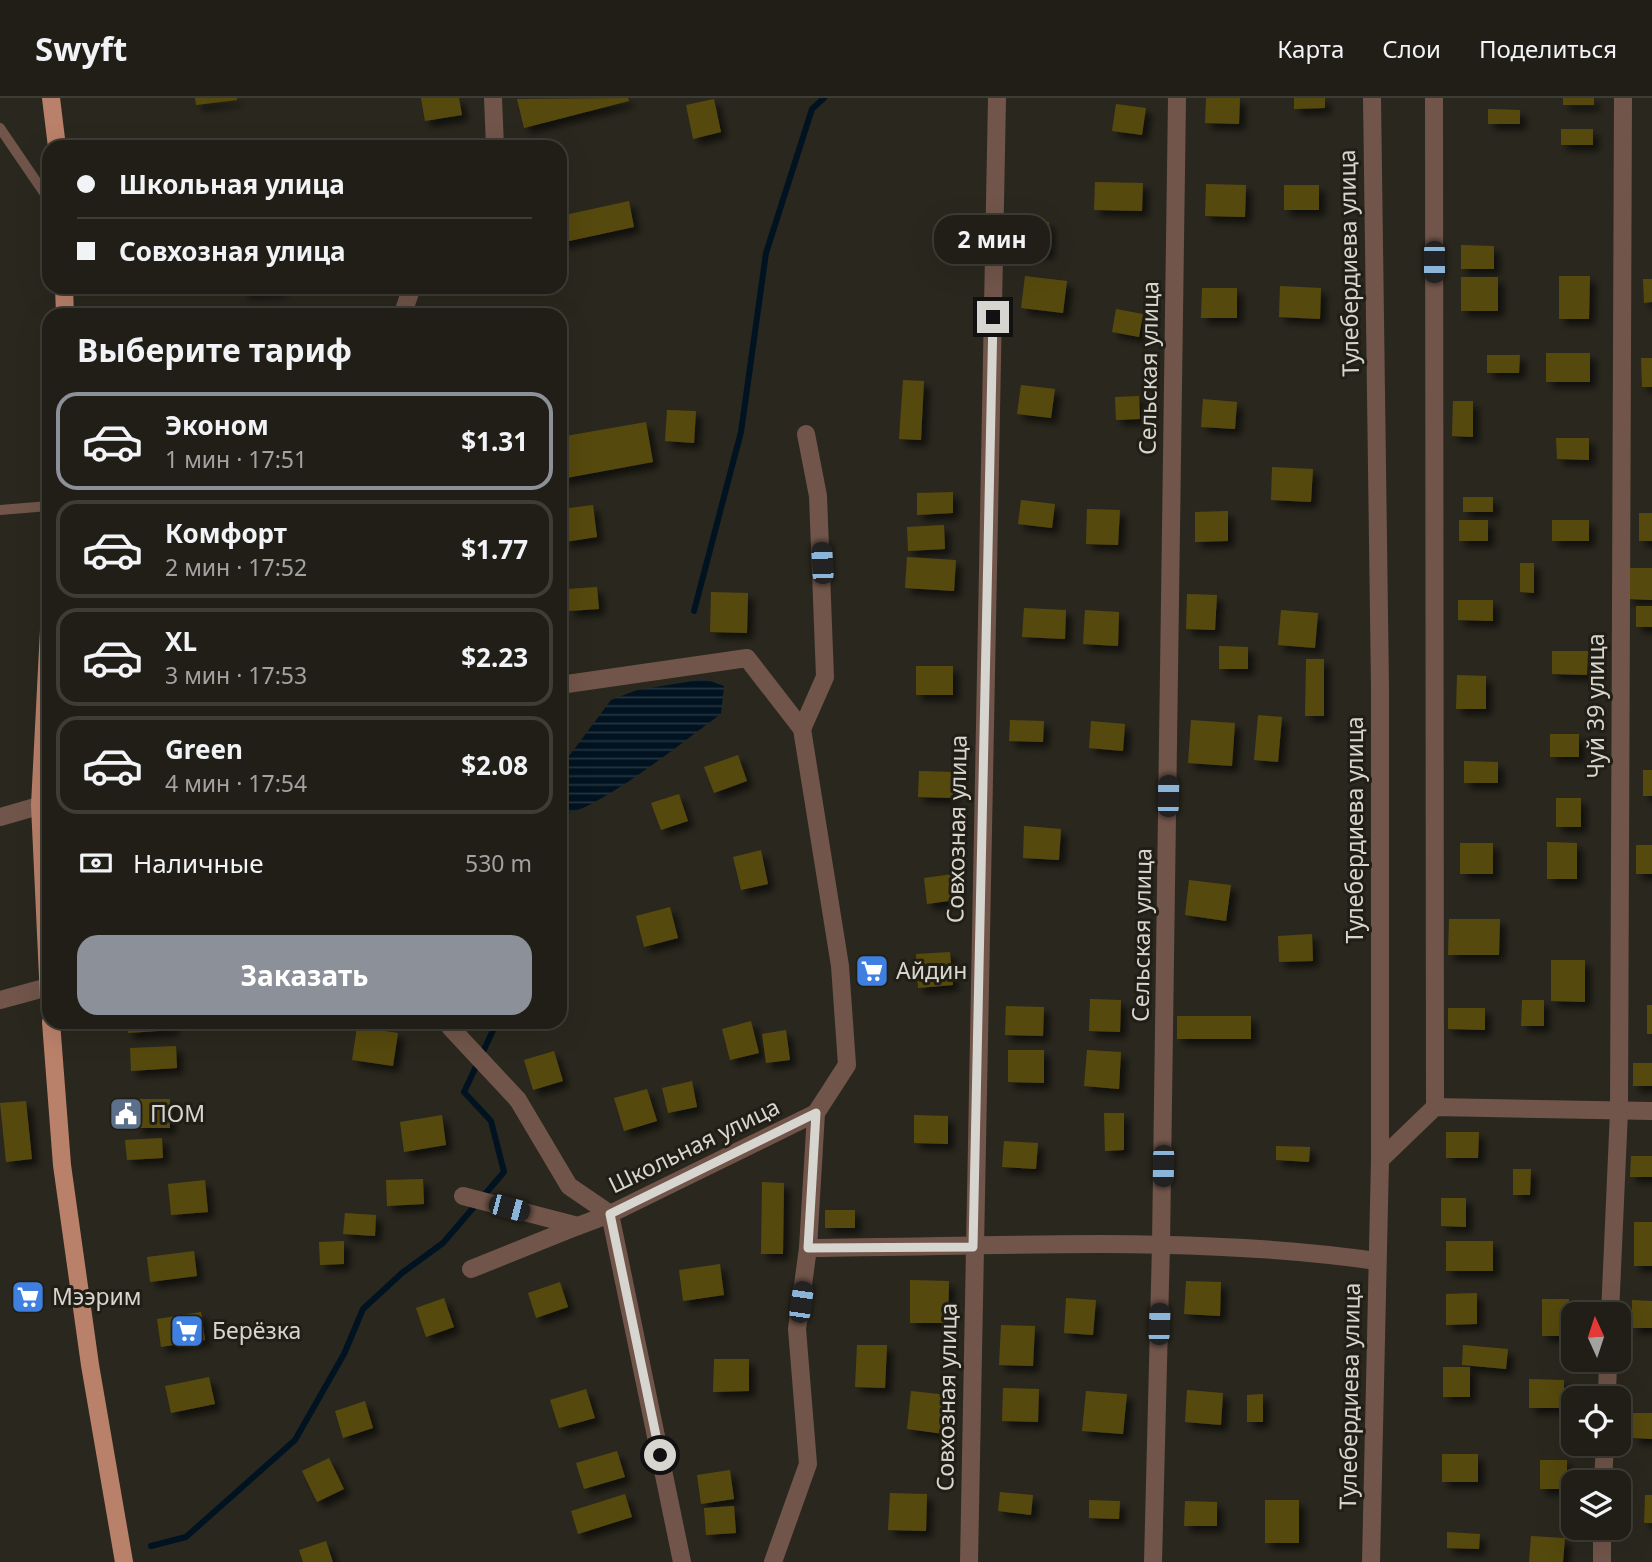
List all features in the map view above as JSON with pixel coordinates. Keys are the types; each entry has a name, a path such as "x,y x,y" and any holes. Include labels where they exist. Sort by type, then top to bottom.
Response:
{"main road":[{"path":"51,98 56,140"},
{"path":"52,1029 62,1165 90,1365 124,1562"}],"street":[{"path":"493,98 495,140"},
{"name":"Совхозная улица","path":"969,1562 997,98"},
{"name":"Сельская улица","path":"1153,1562 1161,1245 1177,98"},
{"name":"Тулебердиева улица","path":"1371,1562 1380,1160 1380,688 1372,98"},
{"path":"1434,98 1435,1107"},
{"name":"Чуй 39 улица","path":"1611,1302 1619,1111 1623,98"},
{"path":"802,729 825,677 818,496 806,434"},
{"path":"567,684 747,658 802,729 839,966 847,1065 816,1113 808,1248 797,1329 808,1464 773,1562"},
{"path":"0,817 42,805"},
{"path":"0,1000 42,994"},
{"path":"452,1029 518,1100 569,1186 610,1214"},
{"path":"1380,1160 1435,1107 1652,1111"},
{"name":"Школьная улица","path":"682,1562 610,1214 816,1113"},
{"path":"463,1196 578,1226"},
{"path":"471,1269 610,1214"},
{"path":"808,1248 1161,1245 1318,1252 1377,1261"},
{"path":"1602,1540 1602,1562"}],"lane":[{"path":"0,128 42,190"},
{"path":"0,510 42,507"}],"water":[{"path":"705,679 724,686 721,714 616,790 574,812 567,812 567,759 611,700 637,690"}],"building":[{"path":"195,98 237,98 237,100 196,105"},
{"path":"421,98 459,98 462,115 425,121"},
{"path":"628,98 629,101 524,128 517,99"},
{"path":"1206,98 1240,98 1239,124 1205,123"},
{"path":"1294,98 1325,98 1325,108 1294,109"},
{"path":"1563,98 1594,98 1594,105 1563,105"},
{"path":"714,99 721,132 693,139 686,105"},
{"path":"1116,104 1146,108 1142,135 1112,131"},
{"path":"1488,109 1520,110 1520,124 1488,124"},
{"path":"1561,129 1593,129 1593,145 1561,145"},
{"path":"1095,182 1143,183 1142,211 1094,210"},
{"path":"1206,184 1246,185 1245,217 1205,216"},
{"path":"1284,185 1319,185 1319,210 1284,210"},
{"path":"629,201 634,227 567,241 567,214"},
{"path":"1020,221 1049,222 1048,253 1019,252"},
{"path":"1461,245 1494,246 1494,269 1461,269"},
{"path":"1025,276 1067,281 1063,313 1021,308"},
{"path":"1559,276 1590,276 1589,319 1559,319"},
{"path":"1461,277 1498,277 1498,311 1461,311"},
{"path":"1643,279 1652,279 1652,302 1644,303"},
{"path":"1280,286 1321,288 1320,319 1279,317"},
{"path":"1202,288 1237,288 1237,318 1201,318"},
{"path":"1116,309 1143,314 1139,337 1112,332"},
{"path":"1546,353 1590,353 1590,382 1546,382"},
{"path":"1487,355 1520,355 1519,373 1487,373"},
{"path":"1641,358 1652,358 1652,387 1642,387"},
{"path":"903,380 924,381 921,440 899,439"},
{"path":"1021,385 1055,389 1051,418 1017,414"},
{"path":"1139,396 1140,419 1116,420 1115,397"},
{"path":"1203,399 1237,402 1235,429 1201,427"},
{"path":"1453,401 1473,401 1473,437 1452,436"},
{"path":"667,410 696,411 694,443 665,441"},
{"path":"646,422 653,462 567,478 567,436"},
{"path":"1556,438 1589,438 1589,460 1557,459"},
{"path":"1272,467 1313,469 1311,502 1271,500"},
{"path":"953,492 953,513 917,515 917,493"},
{"path":"1463,497 1493,497 1493,512 1463,512"},
{"path":"1021,500 1055,504 1052,528 1018,524"},
{"path":"593,505 597,537 567,542 567,508"},
{"path":"1087,509 1120,510 1118,545 1086,544"},
{"path":"1228,511 1228,541 1195,542 1195,512"},
{"path":"1639,513 1652,513 1652,541 1639,541"},
{"path":"1459,520 1488,520 1488,541 1459,541"},
{"path":"1552,520 1589,520 1589,541 1552,541"},
{"path":"944,525 945,549 908,551 907,527"},
{"path":"907,557 956,560 954,591 905,588"},
{"path":"1520,563 1534,563 1534,593 1520,592"},
{"path":"1628,568 1652,568 1652,600 1628,599"},
{"path":"597,587 599,609 569,611 567,589"},
{"path":"711,592 748,593 747,633 710,632"},
{"path":"1187,594 1217,595 1215,630 1186,629"},
{"path":"1458,600 1493,600 1493,621 1458,620"},
{"path":"1636,606 1652,606 1652,627 1636,627"},
{"path":"1024,608 1066,610 1065,639 1022,637"},
{"path":"1085,610 1119,612 1118,646 1083,644"},
{"path":"1281,610 1318,613 1315,648 1278,645"},
{"path":"1219,646 1248,647 1248,669 1219,669"},
{"path":"1552,651 1588,651 1587,675 1552,674"},
{"path":"1306,659 1324,659 1324,716 1305,716"},
{"path":"916,666 953,666 953,695 916,695"},
{"path":"1457,675 1486,676 1486,709 1456,709"},
{"path":"1258,715 1282,717 1278,762 1254,760"},
{"path":"1010,720 1044,721 1043,742 1009,741"},
{"path":"1191,720 1235,723 1232,766 1188,763"},
{"path":"1091,721 1125,724 1123,751 1089,748"},
{"path":"1550,734 1579,734 1579,757 1550,757"},
{"path":"738,755 747,781 714,793 704,767"},
{"path":"1464,761 1498,762 1498,783 1464,783"},
{"path":"1643,770 1652,770 1652,796 1643,796"},
{"path":"919,771 954,772 953,798 918,797"},
{"path":"679,794 688,821 661,830 651,803"},
{"path":"1556,798 1581,798 1581,827 1556,827"},
{"path":"1024,826 1061,829 1059,860 1023,858"},
{"path":"1547,842 1577,843 1577,879 1547,879"},
{"path":"1460,843 1493,843 1493,874 1460,874"},
{"path":"1636,845 1652,845 1652,874 1636,874"},
{"path":"761,850 768,884 741,890 733,857"},
{"path":"953,874 956,900 927,904 924,878"},
{"path":"1189,880 1231,885 1226,921 1185,915"},
{"path":"670,907 678,938 644,947 636,916"},
{"path":"1449,919 1500,919 1499,955 1448,955"},
{"path":"1312,934 1313,961 1279,962 1278,936"},
{"path":"950,952 953,985 918,988 916,954"},
{"path":"1551,960 1585,960 1585,1002 1551,1001"},
{"path":"1090,999 1121,1000 1120,1032 1089,1031"},
{"path":"1522,1000 1544,1000 1544,1026 1521,1026"},
{"path":"1647,1005 1652,1005 1652,1034 1647,1034"},
{"path":"1006,1006 1044,1007 1043,1036 1005,1035"},
{"path":"1448,1008 1485,1008 1485,1030 1448,1029"},
{"path":"1177,1016 1251,1016 1251,1039 1177,1039"},
{"path":"751,1021 759,1053 730,1060 722,1029"},
{"path":"128,1029 173,1030 128,1033"},
{"path":"357,1029 398,1033 393,1066 352,1060"},
{"path":"786,1030 790,1060 766,1063 762,1034"},
{"path":"176,1046 177,1068 131,1071 130,1048"},
{"path":"1008,1050 1044,1050 1044,1083 1008,1082"},
{"path":"1087,1050 1121,1052 1119,1089 1084,1086"},
{"path":"554,1051 563,1081 533,1090 524,1060"},
{"path":"1633,1063 1652,1063 1652,1086 1633,1086"},
{"path":"692,1081 697,1107 668,1113 662,1088"},
{"path":"647,1089 657,1121 624,1131 614,1098"},
{"path":"136,1099 170,1099 170,1128 136,1128"},
{"path":"26,1101 32,1159 6,1162 0,1103"},
{"path":"1104,1113 1124,1113 1124,1150 1105,1151"},
{"path":"442,1115 446,1145 404,1152 400,1122"},
{"path":"914,1115 948,1116 948,1144 914,1143"},
{"path":"1446,1132 1479,1132 1478,1158 1446,1158"},
{"path":"162,1138 163,1158 127,1160 125,1140"},
{"path":"1004,1141 1038,1143 1036,1169 1002,1167"},
{"path":"1276,1146 1310,1147 1309,1162 1276,1160"},
{"path":"1631,1156 1652,1156 1652,1177 1630,1177"},
{"path":"1513,1169 1531,1169 1530,1195 1513,1195"},
{"path":"423,1179 424,1204 387,1206 386,1180"},
{"path":"205,1180 208,1212 171,1215 168,1184"},
{"path":"762,1182 784,1183 783,1254 761,1254"},
{"path":"1441,1198 1466,1198 1466,1227 1441,1226"},
{"path":"825,1210 855,1210 855,1228 825,1228"},
{"path":"345,1213 376,1215 375,1236 343,1234"},
{"path":"1634,1222 1652,1222 1652,1266 1634,1266"},
{"path":"344,1241 344,1264 320,1265 319,1242"},
{"path":"1446,1241 1493,1241 1493,1271 1446,1271"},
{"path":"194,1251 197,1276 150,1282 147,1257"},
{"path":"720,1264 724,1295 683,1301 679,1270"},
{"path":"910,1280 949,1281 948,1323 910,1323"},
{"path":"1186,1281 1221,1282 1220,1316 1184,1314"},
{"path":"560,1282 568,1307 536,1318 528,1293"},
{"path":"1477,1293 1477,1324 1446,1325 1446,1294"},
{"path":"444,1298 454,1327 426,1337 416,1308"},
{"path":"1066,1298 1096,1300 1093,1335 1064,1333"},
{"path":"1542,1299 1569,1299 1569,1302 1561,1302 1561,1336 1542,1336"},
{"path":"1632,1300 1652,1301 1652,1328 1632,1328"},
{"path":"201,1312 205,1340 161,1347 157,1319"},
{"path":"1001,1325 1035,1326 1033,1366 999,1365"},
{"path":"857,1345 887,1345 885,1388 855,1387"},
{"path":"1463,1345 1508,1349 1506,1369 1462,1365"},
{"path":"714,1359 749,1359 749,1391 713,1392"},
{"path":"1443,1367 1470,1367 1470,1397 1443,1397"},
{"path":"209,1377 215,1404 171,1413 165,1386"},
{"path":"1529,1379 1564,1380 1564,1386 1561,1386 1561,1408 1529,1408"},
{"path":"1003,1388 1039,1389 1038,1422 1002,1421"},
{"path":"586,1389 595,1418 559,1428 550,1400"},
{"path":"1187,1390 1223,1393 1221,1425 1185,1422"},
{"path":"911,1391 948,1395 944,1434 907,1429"},
{"path":"1086,1391 1127,1394 1123,1434 1082,1431"},
{"path":"1263,1394 1263,1422 1247,1422 1247,1395"},
{"path":"365,1401 373,1428 343,1438 335,1411"},
{"path":"1633,1413 1652,1413 1652,1439 1633,1438"},
{"path":"617,1451 625,1477 584,1489 576,1463"},
{"path":"1442,1454 1478,1454 1478,1482 1442,1482"},
{"path":"329,1458 344,1489 317,1502 302,1471"},
{"path":"1540,1460 1567,1460 1567,1470 1561,1470 1561,1489 1540,1489"},
{"path":"730,1470 734,1499 701,1504 697,1475"},
{"path":"1000,1492 1033,1495 1031,1515 998,1511"},
{"path":"890,1493 927,1494 926,1531 888,1530"},
{"path":"625,1494 632,1517 578,1534 571,1511"},
{"path":"1645,1495 1652,1495 1652,1523 1644,1523"},
{"path":"1089,1500 1120,1501 1119,1519 1089,1518"},
{"path":"1265,1500 1299,1500 1299,1543 1265,1543"},
{"path":"1185,1501 1217,1502 1217,1526 1184,1526"},
{"path":"734,1506 736,1533 706,1535 704,1508"},
{"path":"1447,1532 1480,1534 1479,1549 1447,1548"},
{"path":"1531,1536 1565,1540 1563,1562 1529,1562"},
{"path":"326,1541 333,1562 303,1562 299,1550"}],"waterway":[{"path":"694,611 741,432 766,253 812,109 824,98"},
{"path":"151,1546 186,1537 295,1440 344,1354 363,1309 402,1273 443,1243 504,1172 491,1121 464,1092 494,1029"}],"place":[{"name":"Айдин","path":"872,971"},
{"name":"ПОМ","path":"126,1114"},
{"name":"Мээрим","path":"28,1297"},
{"name":"Берёзка","path":"187,1331"}],"route":[{"path":"660,1455 610,1214 816,1113 808,1248 973,1247 993,317"}]}
